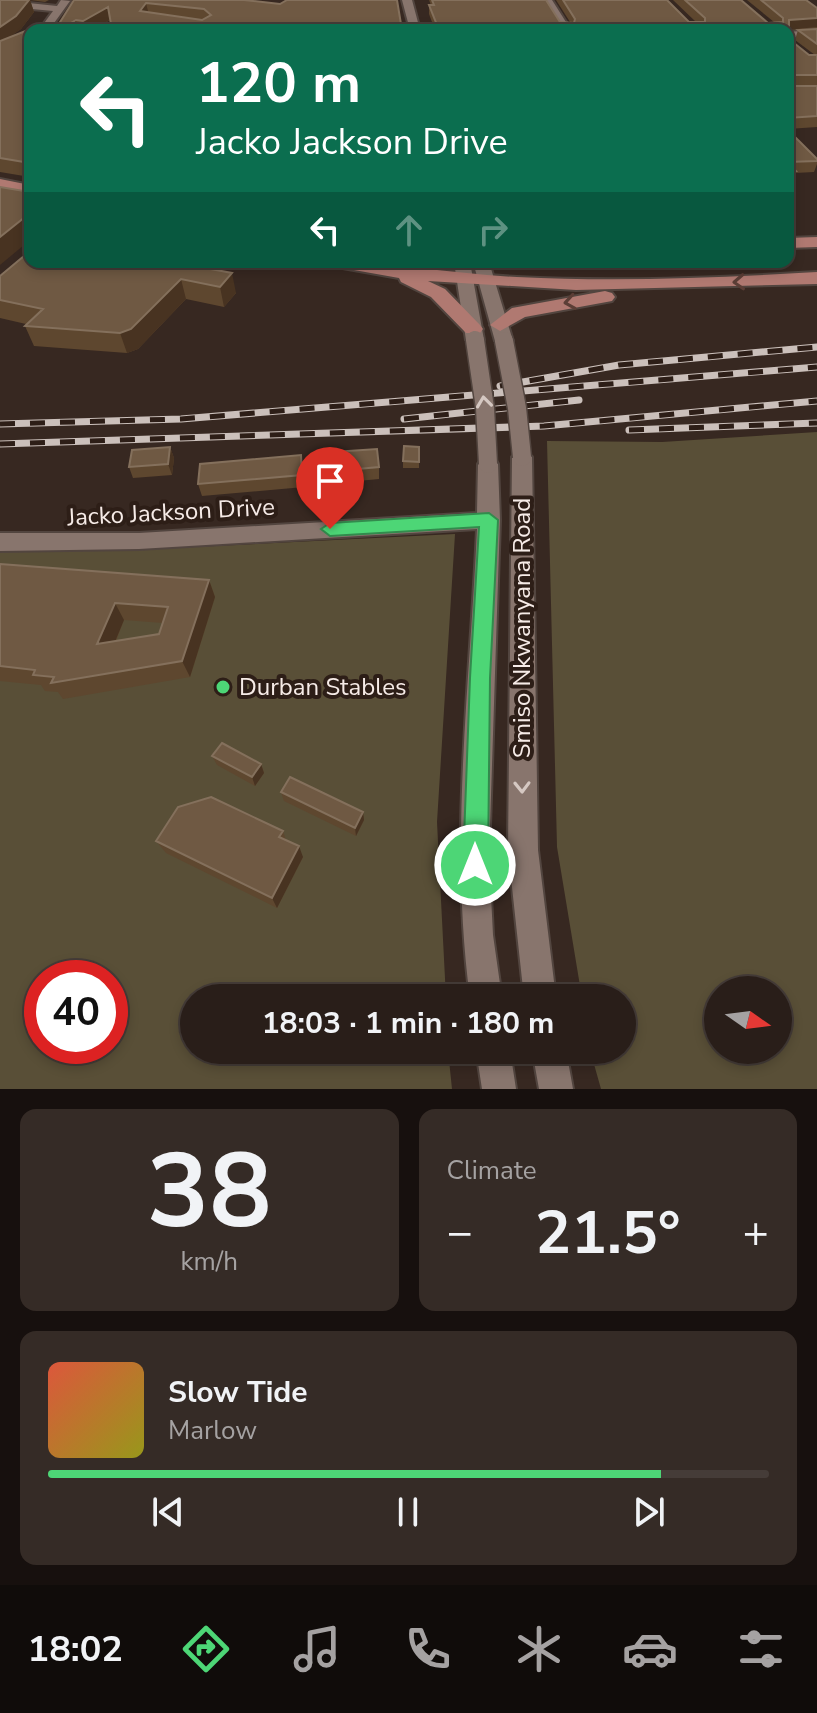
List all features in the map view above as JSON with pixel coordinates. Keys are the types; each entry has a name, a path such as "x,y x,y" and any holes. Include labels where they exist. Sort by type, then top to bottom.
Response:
{"main road":[{"path":"0,184 24,189"},
{"path":"0,198 24,202"},
{"path":"794,243 817,242"},
{"path":"375,268 484,271 642,285 817,278"},
{"path":"388,270 438,293 474,335"},
{"path":"502,333 519,312 616,295 642,285"}],"street":[{"path":"407,0 413,24"},
{"path":"547,0 562,24"},
{"path":"0,3 62,5"},
{"path":"48,24 62,5"},
{"path":"794,35 815,33"},
{"path":"794,47 799,52"},
{"name":"Smiso Nkwanyana Road","path":"463,270 485,408 488,464 489,520 475,817 476,913 484,984"},
{"name":"Smiso Nkwanyana Road","path":"484,271 502,333 517,408 522,457 523,850 538,984"},
{"name":"Jacko Jackson Drive","path":"0,542 139,541 489,520"},
{"path":"495,1064 499,1089"},
{"path":"552,1064 556,1089"}],"shaded area":[{"path":"817,432 817,1089 601,1089 594,1064 636,1064 636,984 580,984 557,847 547,441 662,442"},
{"name":"Durban Stables","path":"455,534 437,822 445,984 180,984 180,1064 449,1064 452,1089 0,1089 0,549 114,551"}],"building":[{"path":"0,0 29,0 16,16 0,27"},
{"path":"74,0 244,0 280,4 287,0 397,0 401,24 111,24 108,7 83,21 59,24","holes":["146,3 204,9 211,15 202,20 140,11"]},
{"path":"432,0 546,0 560,22 574,23 575,19 563,0 667,0 689,22 705,22 705,18 685,0 741,0 768,23 783,22 783,18 761,0 806,0 817,8 817,18 789,20 789,24 437,24 429,5 434,5"},
{"path":"817,29 817,44 798,30"},
{"path":"24,32 24,162 0,158 0,41"},
{"path":"794,43 809,55 817,55 817,75 794,75"},
{"path":"794,86 817,86 817,116 794,118"},
{"path":"794,136 817,159 794,162"},
{"path":"0,187 24,191 24,218 0,237"},
{"path":"24,256 24,268 206,268 232,273 220,287 181,279 131,329 120,333 25,326 43,309 0,300 0,276"},
{"path":"404,446 419,447 419,462 403,461"},
{"path":"170,447 168,464 129,467 132,450"},
{"path":"377,449 379,467 336,471 334,452"},
{"path":"301,455 302,475 198,484 200,464"},
{"path":"0,564 209,580 182,661 51,683 54,677 33,675 35,670 0,666","holes":["115,603 168,607 159,634 97,644"]},
{"path":"222,743 261,764 252,777 212,756"},
{"path":"290,777 363,812 355,828 281,792"},
{"path":"211,797 283,831 279,837 299,846 272,898 156,841 178,807"}],"railway":[{"path":"500,386 619,365 817,347"},
{"path":"0,424 181,419 817,367"},
{"path":"404,419 579,400"},
{"path":"0,444 544,426 817,401"},
{"path":"629,430 817,423"}],"place":[{"name":"Durban Stables","path":"223,687"}],"route":[{"path":"330,529 489,520 480,678 475,865"}]}
